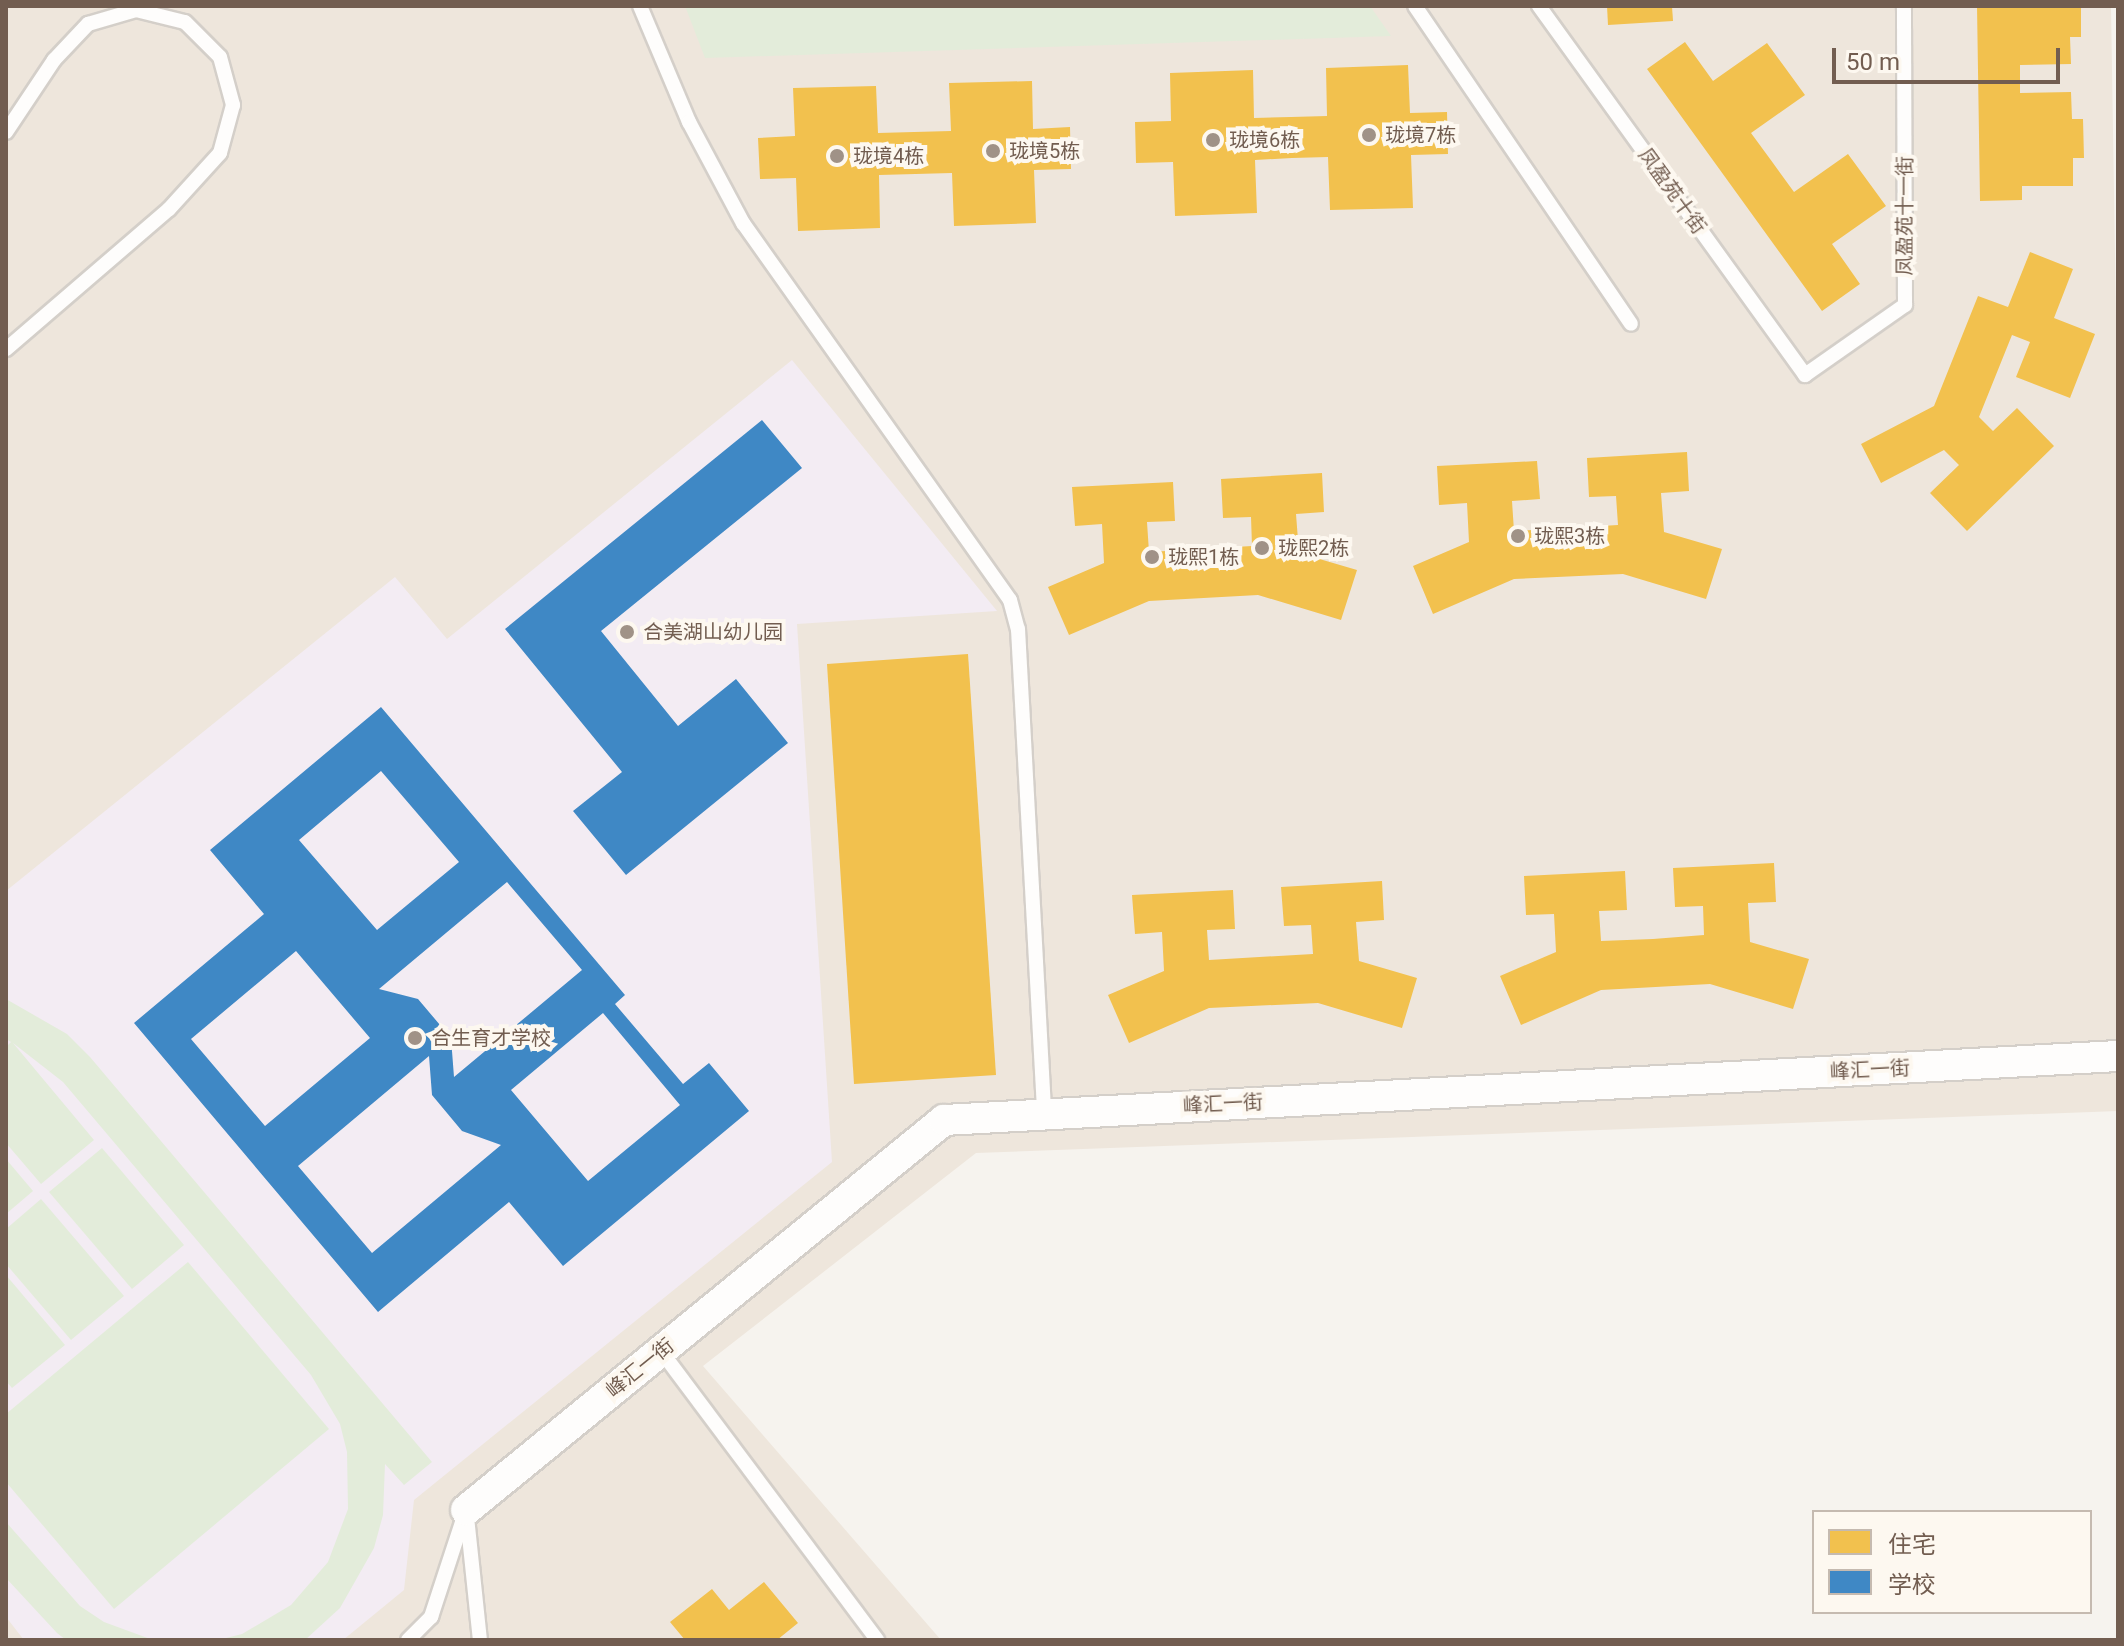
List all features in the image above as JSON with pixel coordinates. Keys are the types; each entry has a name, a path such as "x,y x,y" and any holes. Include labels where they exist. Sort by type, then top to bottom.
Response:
{"street":[{"name":"峰汇一街","path":"466,1510 944,1120 2118,1056"}],"lane":[{"path":"640,6 689,122 743,223 1010,600 1018,629 1044,1114"},
{"path":"1415,6 1631,324"},
{"name":"凤盈苑十街","path":"1539,6 1805,375"},
{"name":"凤盈苑十一街","path":"1805,375 1905,305 1904,6"},
{"path":"6,132 54,60 88,24 136,10 185,22 220,57 233,105 220,153 169,209 6,349"},
{"path":"661,1351 877,1640"},
{"path":"408,1640 431,1617 466,1510"},
{"path":"466,1510 480,1640"}],"shaded area":[{"path":"6,6 2111,6 2118,441 2118,1111 976,1153 703,1366 941,1640 6,1640"},
{"name":"合生育才学校","path":"792,360 997,611 797,624 832,1162 414,1500 404,1590 343,1640 24,1640 6,1617 6,891 395,577 447,639"}],"green space":[{"path":"685,6 1370,6 1391,36 705,58"},
{"path":"6,999 67,1034 90,1057 432,1462 404,1485 385,1464 383,1515 374,1548 340,1608 305,1640 218,1640 242,1634 291,1605 328,1562 348,1509 347,1452 340,1424 311,1375 63,1082 13,1043 94,1140 41,1184 6,1143 6,1047 11,1042 6,1039"},
{"path":"102,1148 184,1245 132,1289 49,1192"},
{"path":"6,1159 33,1191 6,1214"},
{"path":"41,1199 124,1296 71,1340 6,1264 6,1229"},
{"path":"188,1262 329,1429 114,1609 6,1482 6,1414"},
{"path":"6,1275 65,1345 12,1388 6,1381"},
{"path":"6,1522 80,1606 104,1622 153,1640 66,1640 57,1633 6,1578"}],"building: 住宅":[{"path":"1607,6 1672,6 1673,21 1608,25"},
{"path":"1977,6 2081,6 2081,37 2070,37 2071,64 2020,65 2020,93 2071,92 2072,119 2083,119 2084,158 2073,158 2073,186 2022,186 2022,200 1980,201"},
{"path":"1685,42 1713,81 1767,43 1805,95 1751,133 1794,192 1848,154 1886,206 1832,244 1860,284 1822,311 1647,69"},
{"path":"1408,65 1410,113 1447,112 1448,154 1411,155 1413,208 1330,210 1328,157 1292,158 1255,160 1257,213 1175,216 1173,162 1136,163 1135,122 1171,121 1170,73 1253,70 1254,118 1327,116 1326,68"},
{"path":"1032,81 1033,129 1070,127 1071,169 1034,170 1036,223 954,226 952,173 879,175 880,228 798,231 796,178 760,179 758,138 795,136 793,88 876,86 878,133 951,131 949,83"},
{"path":"2030,252 2073,269 2054,318 2095,334 2070,398 2016,377 2030,342 2012,335 1979,417 1993,431 2017,408 2054,446 1967,531 1930,493 1959,465 1944,450 1881,483 1861,444 1934,406 1978,296 2008,307"},
{"path":"1687,452 1689,491 1661,493 1664,532 1722,549 1706,599 1623,574 1514,579 1433,614 1413,566 1469,542 1467,503 1439,505 1437,466 1537,461 1540,499 1512,501 1514,531 1618,525 1616,496 1589,497 1587,458"},
{"path":"1322,473 1324,512 1296,514 1299,553 1357,570 1341,620 1258,595 1149,601 1069,635 1048,587 1104,563 1102,524 1075,526 1072,487 1173,482 1175,521 1147,522 1149,552 1252,546 1251,517 1223,518 1221,479"},
{"path":"968,654 996,1075 854,1084 827,664"},
{"path":"1774,863 1776,902 1748,903 1750,942 1809,959 1793,1009 1710,984 1601,990 1521,1025 1500,976 1556,952 1554,914 1526,915 1524,876 1625,871 1627,910 1599,911 1601,941 1653,939 1704,935 1703,906 1675,907 1673,868"},
{"path":"1382,881 1384,920 1356,922 1359,961 1417,978 1402,1028 1318,1003 1209,1008 1129,1043 1108,995 1164,971 1162,932 1135,934 1132,895 1233,890 1235,929 1207,930 1209,960 1313,954 1311,925 1284,926 1281,887"},
{"path":"764,1582 798,1623 777,1640 685,1640 670,1622 712,1589 729,1610"}],"building: 学校":[{"path":"762,420 802,468 601,631 678,726 736,679 788,743 626,875 573,811 622,772 505,629"},
{"path":"381,707 625,995 615,1004 683,1084 709,1063 749,1111 563,1266 509,1202 378,1312 134,1023 264,914 210,850","holes":["381,771 459,862 377,930 299,840","507,882 582,970 454,1077 451,1038 418,999 379,989","296,951 370,1038 265,1126 191,1039","603,1013 680,1105 588,1181 511,1090","429,1056 432,1095 462,1131 501,1145 372,1253 298,1166"]}],"place":[{"name":"珑境7栋","path":"1369,135"},
{"name":"珑境6栋","path":"1213,140"},
{"name":"珑境5栋","path":"993,151"},
{"name":"珑境4栋","path":"837,156"},
{"name":"珑熙3栋","path":"1518,536"},
{"name":"珑熙2栋","path":"1262,548"},
{"name":"珑熙1栋","path":"1152,557"},
{"name":"合美湖山幼儿园","path":"627,632"},
{"name":"合生育才学校","path":"415,1038"}]}
